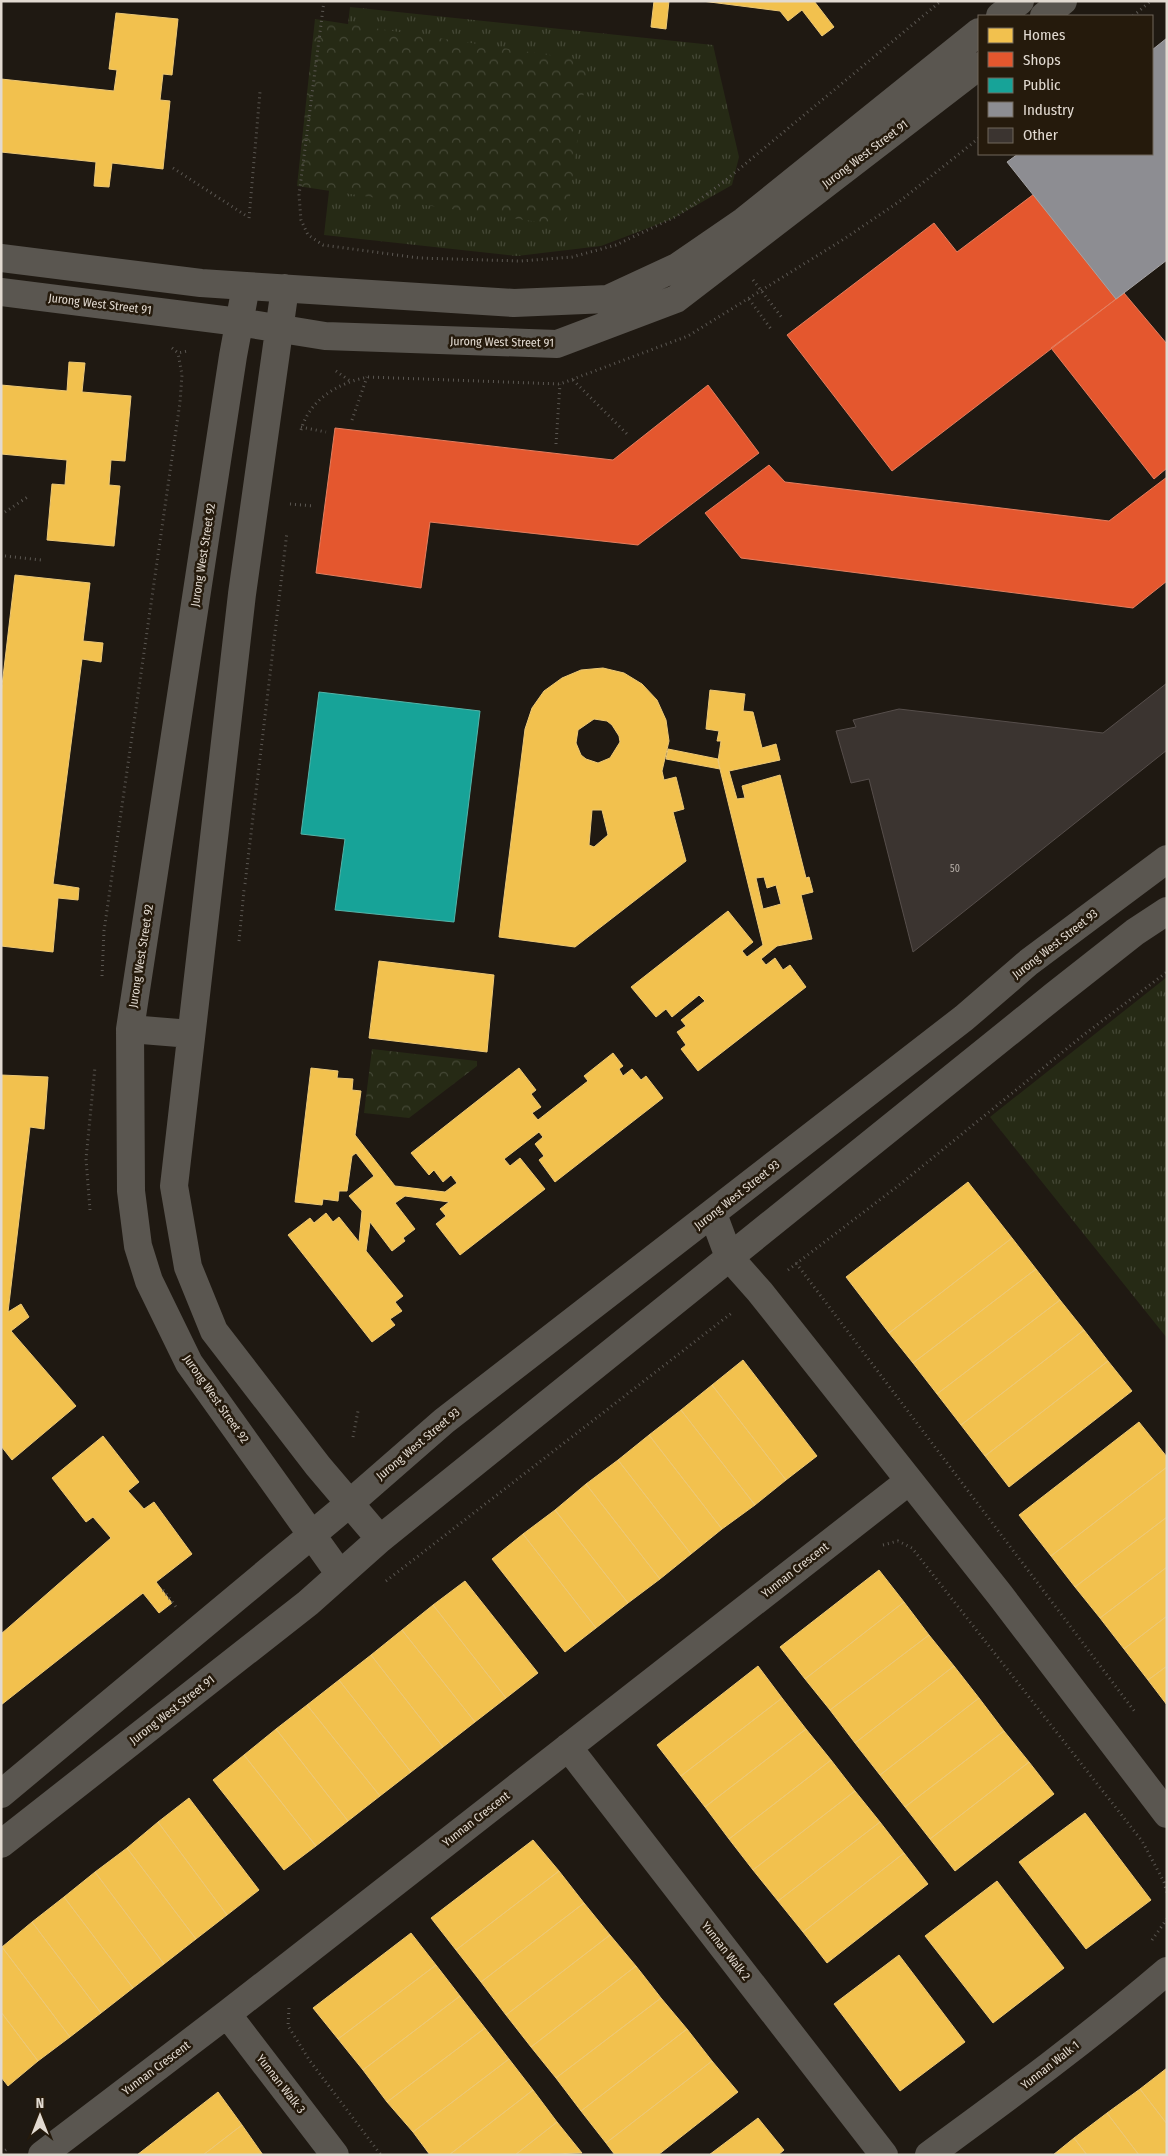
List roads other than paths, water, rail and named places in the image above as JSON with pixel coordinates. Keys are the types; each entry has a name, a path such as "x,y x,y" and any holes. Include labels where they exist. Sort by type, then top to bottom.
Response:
{"street":[{"path":"1001,15 1020,1"},
{"path":"1045,15 1063,1"},
{"name":"Jurong West Street 91","path":"1,258 201,283 246,286 514,303 608,298 677,267 744,221 978,33"},
{"name":"Jurong West Street 91","path":"1,292 239,322 325,336 557,344 676,298 978,67"},
{"name":"Jurong West Street 92","path":"246,286 130,1029 131,1191 138,1246 149,1281 189,1363 339,1573"},
{"path":"285,288 242,594 174,1186 188,1267 214,1331 318,1466 380,1539"},
{"name":"Jurong West Street 93","path":"311,1534 350,1503 444,1421 964,1018 1029,962 1167,859"},
{"path":"339,1573 1055,995 1135,932 1167,911"},
{"path":"130,1029 191,1034"},
{"path":"713,1214 729,1257 760,1292 1000,1595 1167,1814"},
{"name":"Yunnan Crescent","path":"42,2155 227,2014 909,1482"},
{"path":"1,1794 311,1534"},
{"name":"Jurong West Street 91","path":"1,1844 308,1603 339,1573"},
{"name":"Yunnan Walk 2","path":"568,1747 884,2155"},
{"name":"Yunnan Walk 1","path":"929,2155 1012,2094 1127,2005 1167,1971"},
{"name":"Yunnan Walk 3","path":"227,2014 336,2155"}]}
